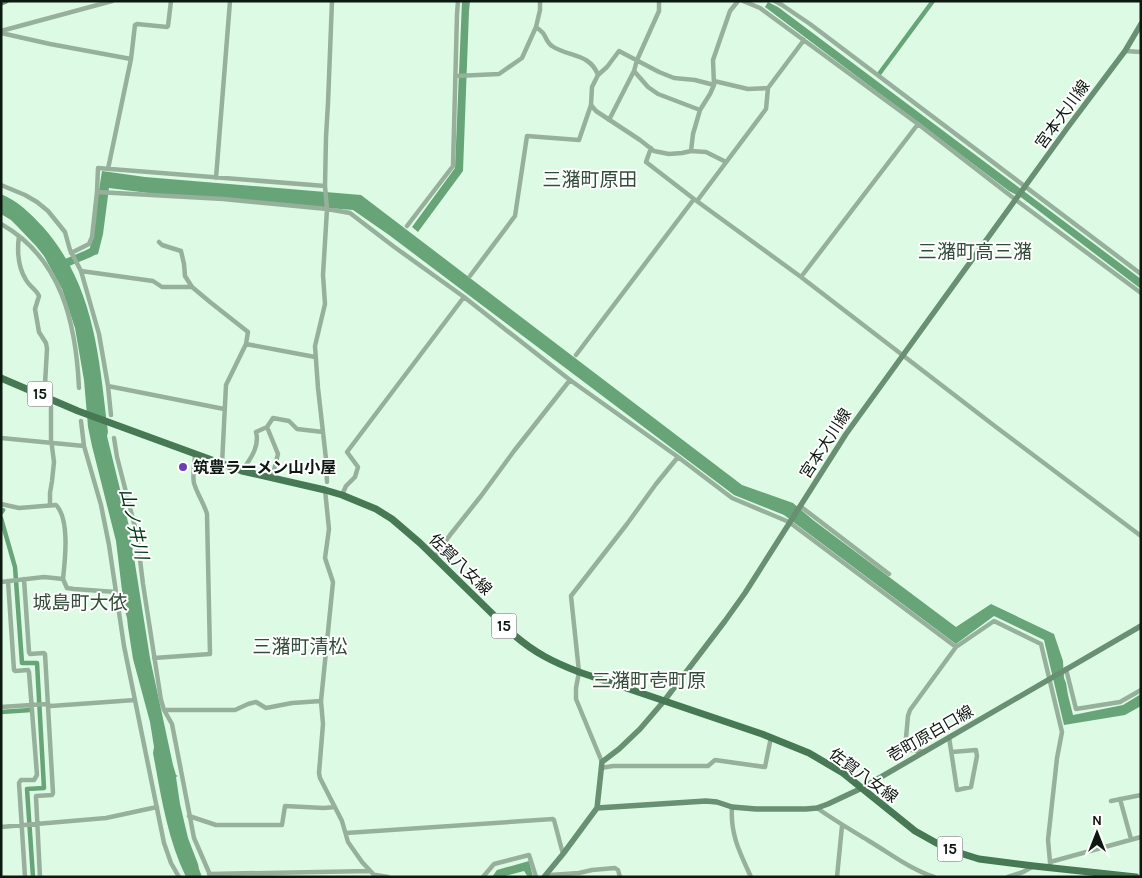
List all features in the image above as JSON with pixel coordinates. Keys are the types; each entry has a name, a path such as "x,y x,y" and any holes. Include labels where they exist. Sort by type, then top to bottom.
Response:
{"main road":[{"path":"1,3 6,1"},
{"name":"宮本大川線","path":"602,765 640,728 664,701 726,621 846,434 1125,51 1141,24"},
{"name":"佐賀八女線","path":"1,378 78,410 110,419 242,471 272,478 326,486 376,509 392,519 435,557 530,649 557,664 771,737 809,753 842,773 915,831 940,845 980,858 1034,866 1050,865 1113,876 1136,877"},
{"name":"壱町原白口線","path":"598,808 706,801 756,810 817,808 862,788 1141,626"},
{"path":"545,875 598,808 602,765"}],"street":[{"path":"1,32 112,1"},
{"path":"108,169 131,59 135,25 167,27 171,1"},
{"path":"216,178 230,1"},
{"path":"332,1 326,137 327,209 323,275 325,304 315,346 326,459 328,529 325,558 333,582 321,701 323,724 319,764 320,778 342,821 348,842 362,862 374,874"},
{"path":"407,226 453,166 458,1"},
{"path":"456,76 498,74 522,58 536,28 540,1"},
{"path":"609,120 634,71 659,11 659,1"},
{"path":"691,151 693,134 700,110 710,94 714,83 713,60 730,11 738,1"},
{"path":"743,1 760,8 804,40 1141,293"},
{"path":"760,8 764,1"},
{"path":"774,1 810,24 1024,189 1141,274"},
{"path":"536,28 543,33 551,45 589,62 595,68 598,75"},
{"path":"1,32 50,44 131,59"},
{"path":"576,356 766,110 768,88 804,40"},
{"path":"470,276 515,216 527,136 579,140 591,105 592,87 598,75 607,67 619,51 674,78 748,89 768,88"},
{"path":"1125,51 1141,52"},
{"path":"634,71 648,87 658,94 700,110"},
{"path":"591,105 596,111 654,151 669,154 691,151 706,152 726,162"},
{"path":"801,277 918,124"},
{"path":"651,148 646,162 801,277 1141,536"},
{"path":"71,253 89,244 92,237 98,168 326,186"},
{"path":"1,185 24,194 37,202 48,211 65,232 71,253 80,270 98,334 108,386 110,419"},
{"path":"97,192 224,200 327,209 350,213 464,297 570,380 678,456 732,498 790,521 956,647"},
{"path":"1,224 30,246 53,275 72,326 80,388"},
{"path":"19,236 18,256 26,279 39,296 34,309 39,332 47,348 44,377 51,407 54,462 50,505"},
{"path":"159,242 162,245 181,251 185,276 192,287 248,332 246,344 226,385 222,464"},
{"path":"80,270 153,281 162,288 192,287"},
{"path":"342,495 346,486 355,478 358,467 347,452 464,297"},
{"path":"246,344 315,357"},
{"path":"435,557 450,534 570,380"},
{"path":"108,386 224,409"},
{"path":"242,471 255,452 258,439 256,432 267,427 273,418 289,421 297,429 323,432"},
{"path":"81,421 84,446 101,505 109,545 124,646 164,843 177,875"},
{"path":"267,427 278,454 272,478"},
{"path":"1,438 84,446"},
{"path":"114,438 137,535 161,700 172,724 194,838 210,876 374,874 388,877"},
{"path":"154,658 210,654 207,514 194,481 195,454"},
{"path":"678,456 571,596 579,672 576,699 602,765 708,766 715,760 765,767 771,737"},
{"path":"1,504 19,508 56,505 61,510 66,545 63,579 68,588 116,592"},
{"path":"800,507 889,574"},
{"path":"1,582 44,577 63,579"},
{"path":"22,580 29,652 30,654 45,654 54,793 52,795 36,796 40,877"},
{"path":"9,581 14,670 28,670 37,775 34,780 21,780 19,783 24,876"},
{"path":"925,752 905,749 910,710 956,647 994,621 1041,644 1050,678 1062,732 1048,840 1050,865 1141,836"},
{"path":"1065,670 1076,709 1120,702 1141,690"},
{"path":"1,707 47,704 51,706 136,700"},
{"path":"164,710 235,710 256,702 266,708 292,703 321,701"},
{"path":"949,737 957,790 971,787 976,750 952,752"},
{"path":"1111,801 1141,795"},
{"path":"1120,799 1131,839"},
{"path":"190,816 216,825 282,825 285,806 335,807"},
{"path":"1,827 106,818 157,807"},
{"path":"732,807 731,819 737,847 751,877"},
{"path":"817,808 842,826 870,841 907,865 934,877"},
{"path":"346,833 552,819 554,820 563,854"},
{"path":"837,877 842,826"},
{"path":"483,877 494,864 529,855 536,877"},
{"path":"1008,877 1034,866"},
{"path":"545,875 615,868 618,870 620,877"}],"shaded area":[{"path":"462,1 470,1 463,171 418,232 412,227 455,168"},
{"path":"768,2 778,7 1141,279 1141,289 765,7"},
{"path":"102,171 145,177 361,195 742,485 793,503 956,627 991,604 1054,634 1063,661 1064,678 1073,715 1123,705 1141,694 1141,706 1125,715 1064,725 1044,640 994,616 956,644 784,515 734,495 389,235 353,210 164,195 109,188 103,234 98,254 83,259 80,254 90,248"},
{"path":"1,194 19,204 29,213 43,227 60,250 74,274 92,324 101,377 107,436 129,526 150,658 173,765 178,776 176,777 180,804 188,838 202,877 186,877 179,862 165,816 153,753 154,747 150,722 133,659 116,541 88,427 84,380 75,328 62,289 44,256 11,220 1,214"},
{"path":"529,861 533,877 528,877 524,871 502,877 492,877 497,870"}],"waterway":[{"path":"879,74 933,1"},
{"path":"61,265 90,253"},
{"path":"1,518 15,567 22,663 37,663 44,788 27,789 33,877"},
{"path":"1,712 31,710"}],"place":[{"name":"筑豊ラーメン山小屋","path":"183,467"}],"district":[{"name":"三潴町原田","path":"590,179"},
{"name":"三潴町高三潴","path":"975,251"},
{"name":"城島町大依","path":"80,602"},
{"name":"三潴町清松","path":"300,646"},
{"name":"三潴町壱町原","path":"649,680"}],"water label":[{"name":"山ノ井川","path":"134,524"}]}
